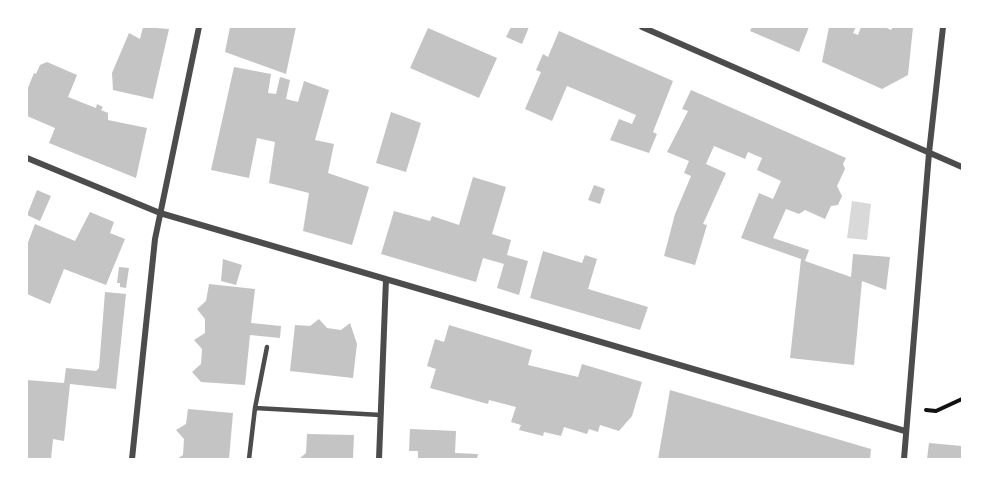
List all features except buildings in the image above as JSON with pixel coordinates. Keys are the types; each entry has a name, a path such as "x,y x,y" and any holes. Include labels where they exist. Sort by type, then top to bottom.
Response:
{"street":[{"path":"132,459 160,213 200,27"},
{"path":"642,27 962,167"},
{"path":"904,459 927,202 929,153 943,27"},
{"path":"27,158 160,213 905,431"},
{"path":"379,459 386,279"}],"lane":[{"path":"249,459 255,408 267,347"},
{"path":"255,408 381,415"}],"path":[{"path":"936,411 962,399"}],"shaded area":[{"path":"852,201 871,204 867,240 847,238"}]}
